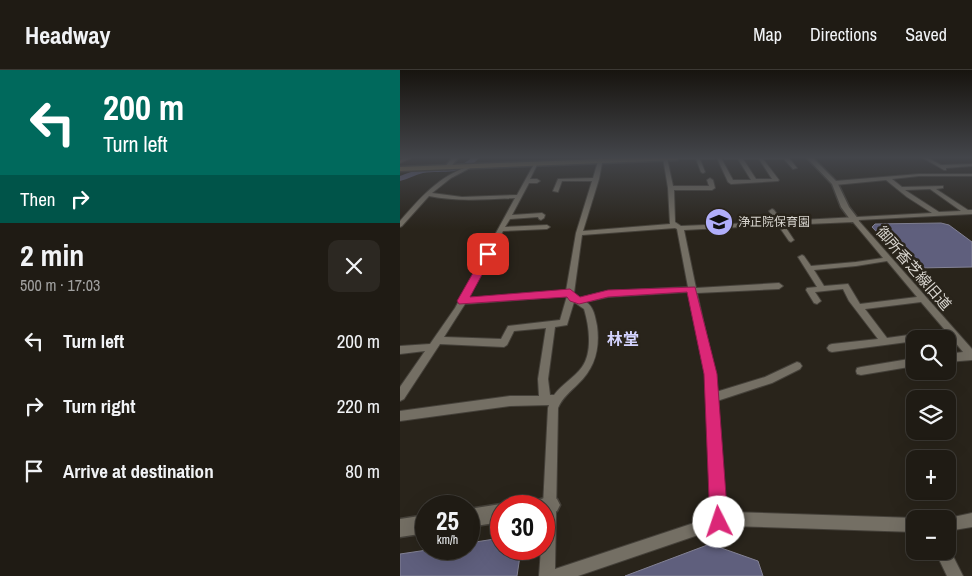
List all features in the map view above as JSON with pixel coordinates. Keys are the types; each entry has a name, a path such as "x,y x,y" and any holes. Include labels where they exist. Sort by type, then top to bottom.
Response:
{"street":[{"path":"400,225 419,202 444,182"},
{"path":"400,396 463,301 520,196 526,182"},
{"path":"556,190 559,182"},
{"path":"400,350 435,344 504,343 511,328 564,323 573,296 580,233 595,182"},
{"path":"670,182 672,220 678,227 708,363 712,398 719,522"},
{"path":"671,188 712,188 710,182"},
{"path":"849,182 835,183 845,207 854,219"},
{"path":"891,182 938,214"},
{"path":"930,187 969,212"},
{"path":"900,189 941,187"},
{"path":"430,194 464,197 520,196"},
{"path":"772,211 791,240"},
{"path":"580,233 678,227 781,224 969,212"},
{"path":"508,217 542,215 541,218"},
{"name":"御所香芝線旧道","path":"854,219 949,330"},
{"path":"502,229 547,227"},
{"path":"802,257 822,289"},
{"path":"809,268 888,259"},
{"path":"463,301 779,286"},
{"path":"817,300 810,290 845,286 858,307 884,341"},
{"path":"400,416 493,402 550,400 585,370 592,353 590,310 586,304 573,296"},
{"path":"858,307 922,299"},
{"path":"548,495 552,416 550,400 543,379 551,325"},
{"name":"御所香芝線旧道","path":"956,337 971,353"},
{"path":"832,348 906,338"},
{"path":"956,356 971,353"},
{"path":"861,371 906,364"},
{"path":"712,398 768,380 797,366"},
{"path":"556,576 730,519 906,525"},
{"path":"956,523 972,520"},
{"path":"400,528 415,526"},
{"path":"547,560 547,576"},
{"path":"947,560 955,576"}],"water":[{"path":"941,223 949,225 972,242 972,267 917,268 907,264 872,227 875,224"},
{"path":"490,540 490,560 519,560 517,576 400,576 400,554 415,552 415,560 480,560 480,541"},
{"path":"710,544 758,561 763,576 625,576"}],"place":[{"name":"浄正院保育園","path":"719,222"}],"district":[{"name":"林堂","path":"623,339"}],"route":[{"path":"488,254 463,301 570,293 571,296 579,301 608,294 691,289 710,374 719,522"}]}
